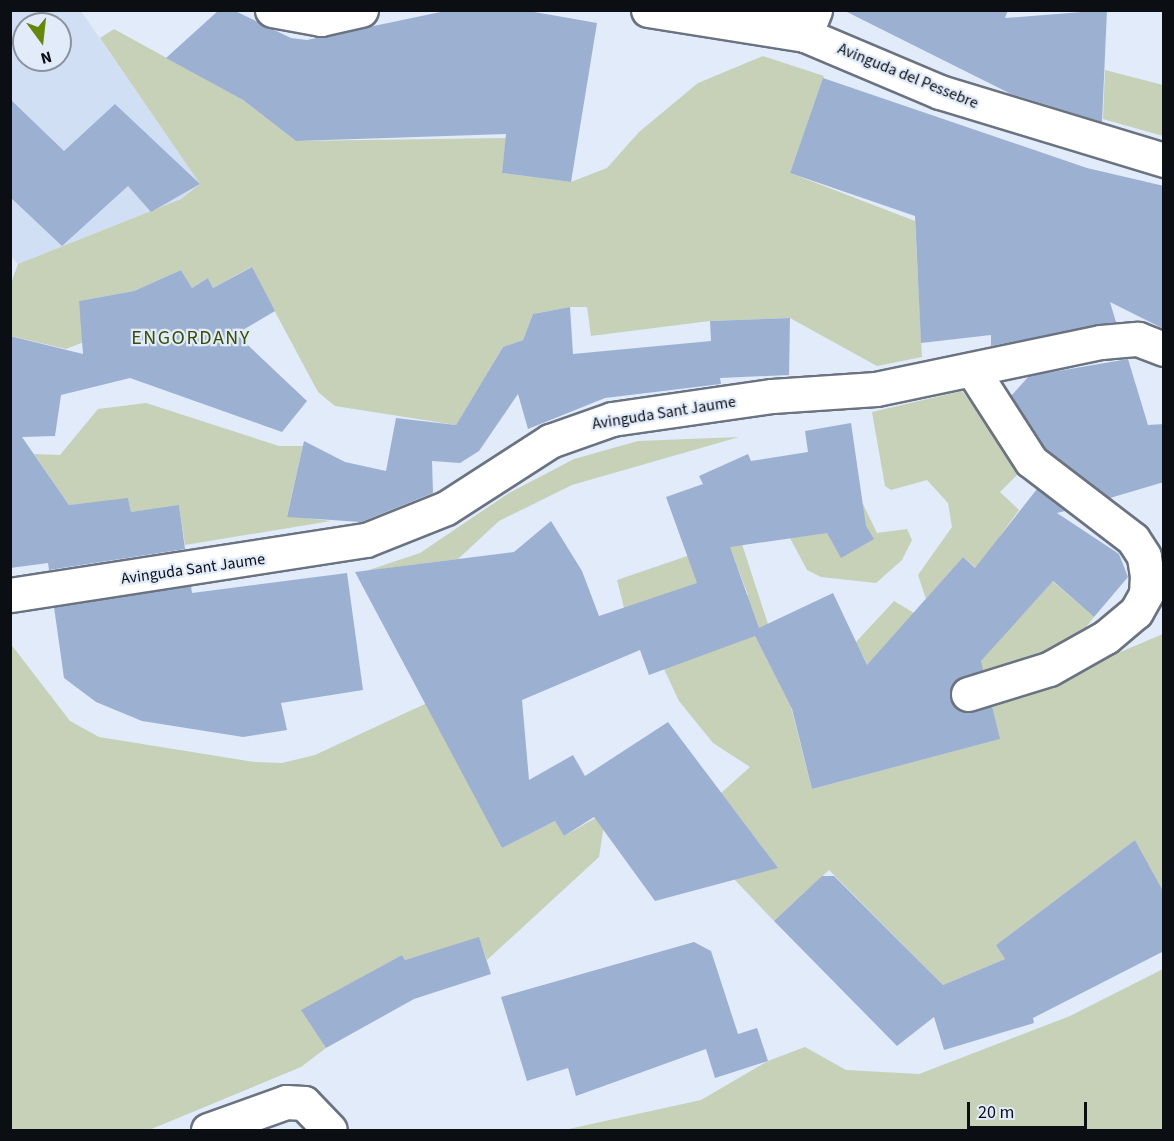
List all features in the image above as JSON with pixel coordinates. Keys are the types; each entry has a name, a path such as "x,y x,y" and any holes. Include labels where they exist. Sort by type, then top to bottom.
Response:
{"street":[{"path":"272,10 321,19 361,10"},
{"name":"Avinguda del Pessebre","path":"648,10 810,23 940,92 1164,160"},
{"path":"775,10 810,23"},
{"name":"Avinguda Sant Jaume","path":"10,595 366,540 446,508 550,441 612,418 772,396 859,392 973,371 1101,342 1138,339 1164,349"},
{"path":"968,694 1049,669 1106,637 1136,612 1146,594 1147,576 1144,556 1132,539 1031,461 973,371"},
{"path":"208,1131 286,1102 304,1102 330,1131"}],"shaded area":[{"path":"11,11 81,11 200,184 181,199 18,264 11,256"}],"green space":[{"path":"114,29 243,100 296,141 506,138 502,173 571,182 607,168 639,132 698,83 763,56 824,76 790,173 915,221 922,357 877,366 790,318 710,321 591,336 587,307 570,307 533,314 523,340 503,347 456,425 335,406 318,392 251,267 213,288 208,278 192,288 181,270 134,291 79,301 84,342 66,349 11,336 10,286 18,264 181,199 200,184 100,38"},
{"path":"1105,70 1163,85 1163,136 1103,119"},
{"path":"962,391 1022,470 1000,492 1019,510 1000,536 1094,617 1084,630 1034,660 961,683 1025,611 963,557 926,599 918,575 952,527 948,503 927,480 891,490 885,486 872,412"},
{"path":"146,403 279,446 303,446 287,516 331,521 185,545 179,506 131,512 128,499 69,505 34,454 60,455 98,409"},
{"path":"739,437 572,485 499,521 458,559 366,571 420,553 509,493 574,459 638,441"},
{"path":"863,504 877,533 907,529 912,540 902,560 876,583 821,577 807,570 790,538 814,512"},
{"path":"740,538 768,624 753,632 791,707 812,789 999,739 992,706 1163,634 1163,893 1135,840 996,945 1005,959 943,985 829,870 774,921 734,879 765,851 721,793 750,767 713,743 679,701 664,669 719,606 748,595 732,553 704,600 624,608 617,580"},
{"path":"894,601 914,613 871,673 856,642"},
{"path":"10,643 70,721 99,737 254,762 282,763 315,755 427,703 502,848 555,821 564,836 606,812 599,857 487,960 479,938 405,960 402,955 302,1010 326,1048 301,1067 149,1130 11,1130"},
{"path":"1163,969 1163,1130 564,1130 701,1100 768,1061 805,1047 846,1070 919,1074 1070,1016"}],"building":[{"path":"219,10 233,10 291,38 307,40 450,10 523,10 597,23 571,182 502,173 506,134 296,141 243,100 166,58"},
{"path":"843,10 1008,10 1005,18 1107,10 1102,122 1011,94"},
{"path":"823,78 1087,168 1164,186 1164,329 1110,302 1116,322 991,346 991,335 921,343 915,216 790,173"},
{"path":"10,99 64,151 115,104 200,184 151,212 128,186 62,246 10,197"},
{"path":"252,267 275,311 236,334 307,401 282,432 130,378 61,395 55,436 22,437 69,505 128,498 131,512 179,505 185,549 49,570 48,563 10,568 10,336 83,354 79,301 134,291 181,270 192,288 208,278 213,288"},
{"path":"570,307 573,354 711,341 710,321 790,318 789,375 720,378 721,384 605,398 528,429 518,394 479,451 460,463 432,461 433,493 361,522 287,517 304,441 345,462 386,471 396,418 456,425 503,347 523,340 533,314"},
{"path":"1128,359 1148,425 1164,424 1164,482 1110,498 1045,448 1011,396 1029,376"},
{"path":"851,423 866,526 874,539 841,558 827,533 730,547 759,628 833,593 867,665 963,557 975,568 1037,489 1065,511 1057,513 1119,554 1128,577 1094,617 1053,581 981,661 983,670 954,682 950,699 955,707 964,712 992,706 1000,739 812,789 792,709 755,636 649,675 640,650 522,700 529,780 573,755 585,776 668,722 778,868 655,901 594,817 564,836 555,821 502,848 355,572 514,552 551,521 582,571 599,616 697,583 666,497 703,484 699,476 748,454 751,461 808,452 805,431"},
{"path":"347,573 363,690 281,703 287,730 243,737 142,721 96,702 64,678 54,607 191,586 192,593"},
{"path":"1135,840 1164,893 1164,951 1033,1018 1034,1023 944,1050 934,1017 897,1046 774,921 822,876 834,876 943,985 1005,959 996,945"},
{"path":"479,937 491,974 414,999 326,1048 301,1010 402,955 405,960"},
{"path":"694,942 711,951 738,1034 757,1028 768,1061 715,1078 706,1049 576,1096 568,1068 527,1081 501,997"}],"district":[{"name":"ENGORDANY","path":"191,338"}]}
